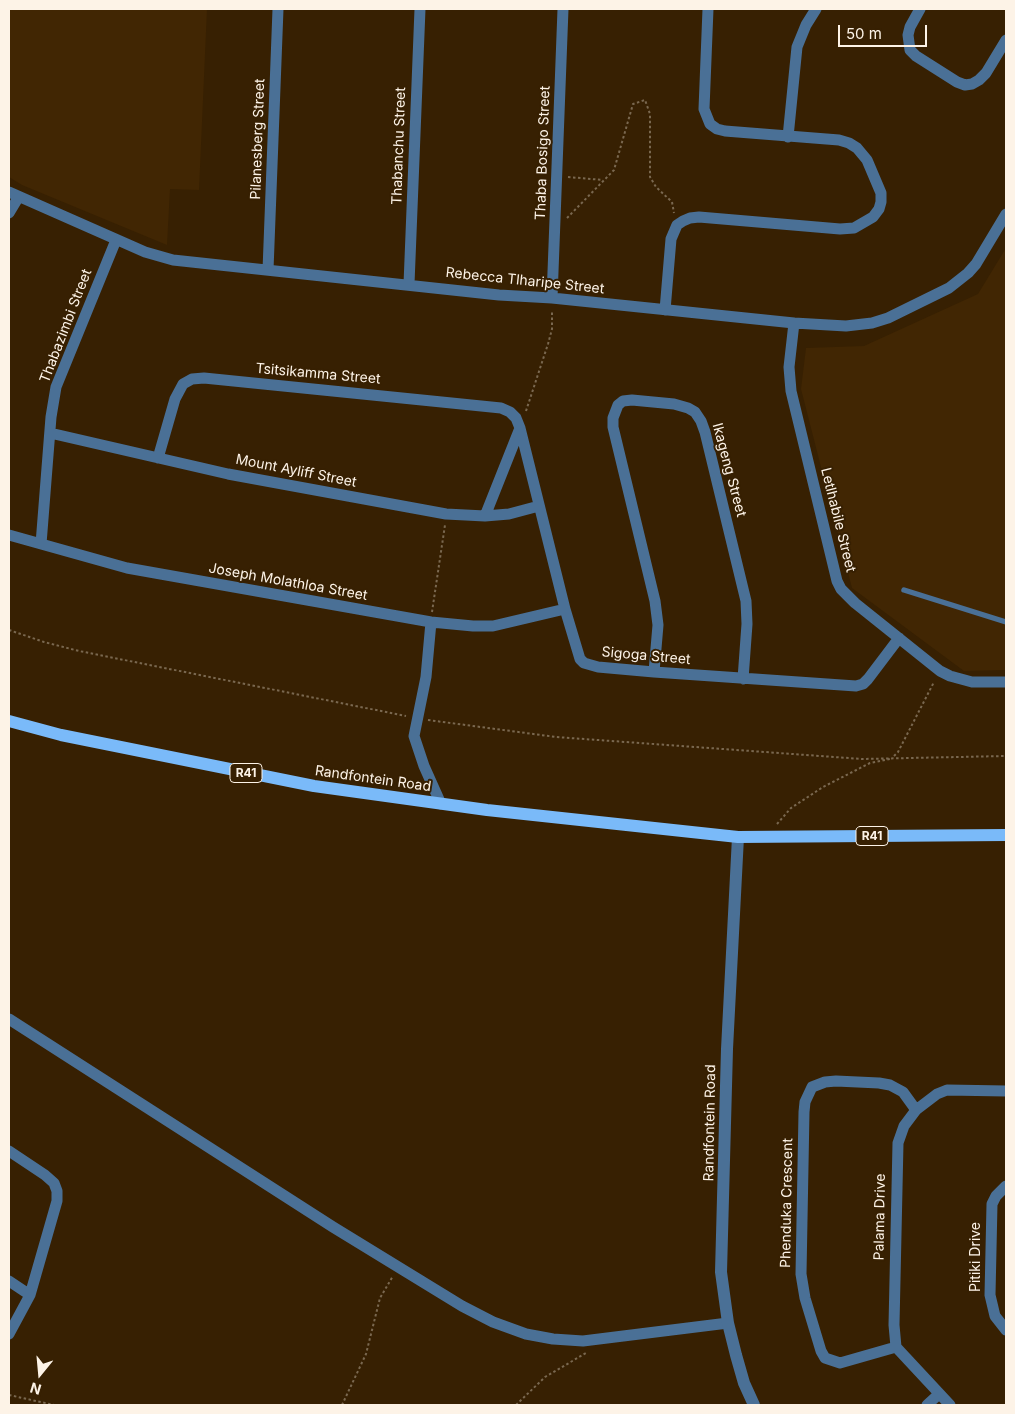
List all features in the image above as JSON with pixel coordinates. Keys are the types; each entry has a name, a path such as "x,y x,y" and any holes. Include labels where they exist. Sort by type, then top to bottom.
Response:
{"main road":[{"name":"Randfontein Road","path":"9,721 61,735 314,786 441,804 738,837 1006,835"}],"street":[{"name":"Pilanesberg Street","path":"268,270 278,9"},
{"name":"Thabanchu Street","path":"409,284 420,9"},
{"name":"Thaba Bosigo Street","path":"552,298 563,9"},
{"path":"665,310 671,239 677,225 690,218 840,229 854,228 873,217 879,209 881,193 866,160 857,148 849,143 839,140 725,131 717,129 706,118 704,110 708,9"},
{"path":"788,137 797,47 806,25 816,9"},
{"path":"920,9 908,35 910,50 916,56 964,85 980,80 1006,40"},
{"name":"Rebecca Tlharipe Street","path":"14,195 162,258 499,294 794,323 846,326 872,323 888,318 949,288 976,264 1006,214"},
{"path":"9,213 14,195"},
{"name":"Thabazimbi Street","path":"41,544 51,418 56,387 116,240"},
{"name":"Letlhabile Street","path":"794,323 789,367 791,391 837,581 855,604 940,671 972,682 1006,682"},
{"name":"Tsitsikamma Street","path":"158,458 175,399 183,384 192,379 214,379 491,406 510,412 516,418 520,428"},
{"name":"Ikageng Street","path":"654,672 658,624 655,601 613,428 613,418 618,405 623,401 632,400 674,404 688,408 695,412 701,421 746,601 747,624 743,679"},
{"path":"485,516 520,428"},
{"name":"Sigoga Street","path":"520,428 565,609 580,659 584,663 598,667 654,672 856,686 863,684 868,679 899,638"},
{"name":"Mount Ayliff Street","path":"50,433 228,474 446,514 485,516 509,514 539,506"},
{"name":"Joseph Molathloa Street","path":"9,535 127,568 431,622 493,626 565,609"},
{"path":"431,622 429,657 423,696 414,729 415,741 427,775 441,804"},
{"name":"Randfontein Road","path":"738,837 727,1049 721,1272 728,1323 744,1383 754,1405"},
{"path":"9,1019 398,1267 462,1306 493,1322 526,1334 553,1339 583,1340 728,1323"},
{"name":"Phenduka Crescent","path":"896,1347 840,1363 825,1358 821,1351 805,1298 801,1274 804,1112 805,1102 812,1088 825,1082 836,1081 890,1085 903,1092 916,1110"},
{"name":"Palama Drive","path":"896,1347 894,1325 898,1143 904,1126 916,1110 937,1094 947,1090 1006,1091"},
{"path":"9,1152 45,1175 54,1183 57,1191 57,1201 30,1295 9,1334"},
{"name":"Pitiki Drive","path":"1006,1186 996,1196 992,1204 990,1295 995,1316 1006,1330"},
{"path":"9,1281 30,1295"},
{"path":"896,1347 950,1405"},
{"path":"927,1405 939,1394"}],"lane":[{"path":"904,590 1006,622"}],"path":[{"path":"555,229 614,170 633,104 645,100 650,114 650,177 656,187 672,202 677,225"},
{"path":"558,176 603,180"},
{"path":"520,428 552,329 552,298"},
{"path":"431,622 446,514"},
{"path":"9,630 79,651 417,718 556,736 862,759 1006,756"},
{"path":"766,837 791,808 810,795 858,768 893,757 898,752 940,671"},
{"path":"342,1405 366,1354 380,1298 398,1267"},
{"path":"516,1405 545,1377 587,1352"},
{"path":"9,1394 54,1405"}],"shaded area":[{"path":"9,9 207,9 199,190 170,189 167,245 22,185 9,177"},
{"path":"1006,248 1006,670 964,671 852,588 801,389 806,348 864,346 978,294"}]}
